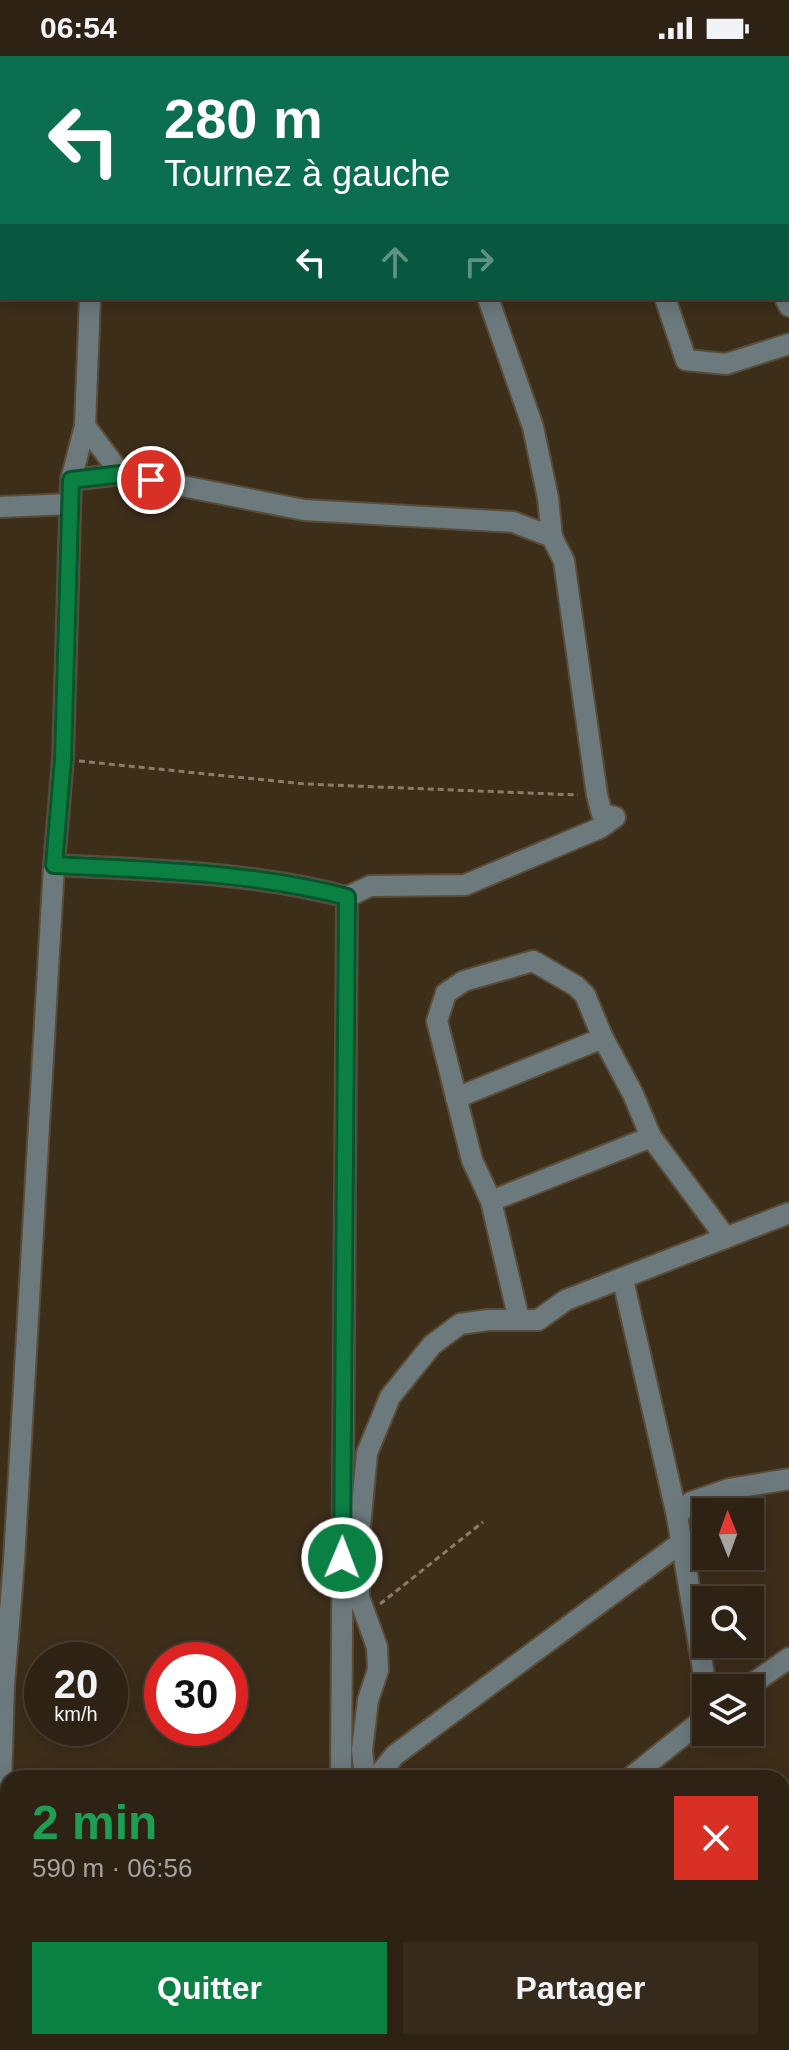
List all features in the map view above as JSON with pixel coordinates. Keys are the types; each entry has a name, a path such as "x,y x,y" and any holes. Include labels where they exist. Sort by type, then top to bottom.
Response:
{"street":[{"path":"1,1770 54,865 63,759 71,480 85,426 90,300"},
{"path":"54,865 137,869 302,885 347,897 370,886 465,885 600,828 615,817 602,814 597,795 564,561 552,537 548,498 533,427 489,300"},
{"path":"666,300 686,360 726,364 789,344"},
{"path":"85,426 121,474"},
{"path":"71,480 121,474 304,510 513,522 552,537"},
{"path":"0,507 70,504"},
{"path":"341,1770 347,897"},
{"path":"519,1320 491,1201 472,1160 437,1021 446,993 464,981 533,961 576,986 585,995 651,1137 726,1238"},
{"path":"456,1098 603,1038"},
{"path":"491,1201 651,1137"},
{"path":"364,1770 362,1750 368,1700 378,1670 377,1647 359,1597 359,1537 367,1453 390,1397 432,1345 460,1324 488,1320 538,1320 566,1300 789,1213"},
{"path":"623,1280 677,1516 704,1674"},
{"path":"677,1516 691,1502 729,1489 789,1479"},
{"path":"383,1770 395,1755 682,1542"},
{"path":"764,1675 789,1658"},
{"path":"641,1770 692,1728"}],"path":[{"path":"63,759 305,784 597,795"},
{"path":"366,1618 387,1597 483,1522"}],"route":[{"path":"151,480 121,474 71,480 63,759 54,865 137,869 302,885 347,897 342,1558"}]}
